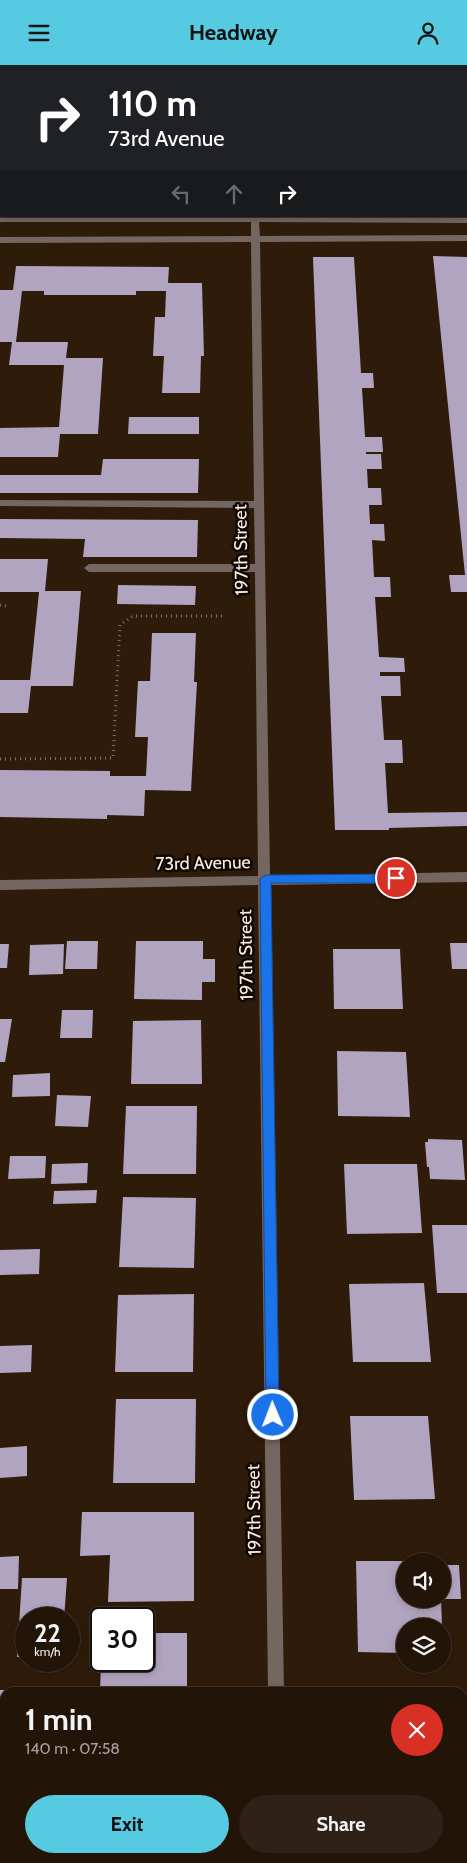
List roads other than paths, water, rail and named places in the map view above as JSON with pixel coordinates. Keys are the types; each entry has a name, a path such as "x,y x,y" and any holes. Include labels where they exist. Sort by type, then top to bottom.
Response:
{"street":[{"path":"0,219 255,218 467,220"},
{"name":"197th Street","path":"255,218 266,879 276,1687"},
{"path":"0,240 467,238"},
{"path":"0,503 260,505"},
{"path":"89,569 261,568"},
{"name":"73rd Avenue","path":"0,885 467,877"}]}
